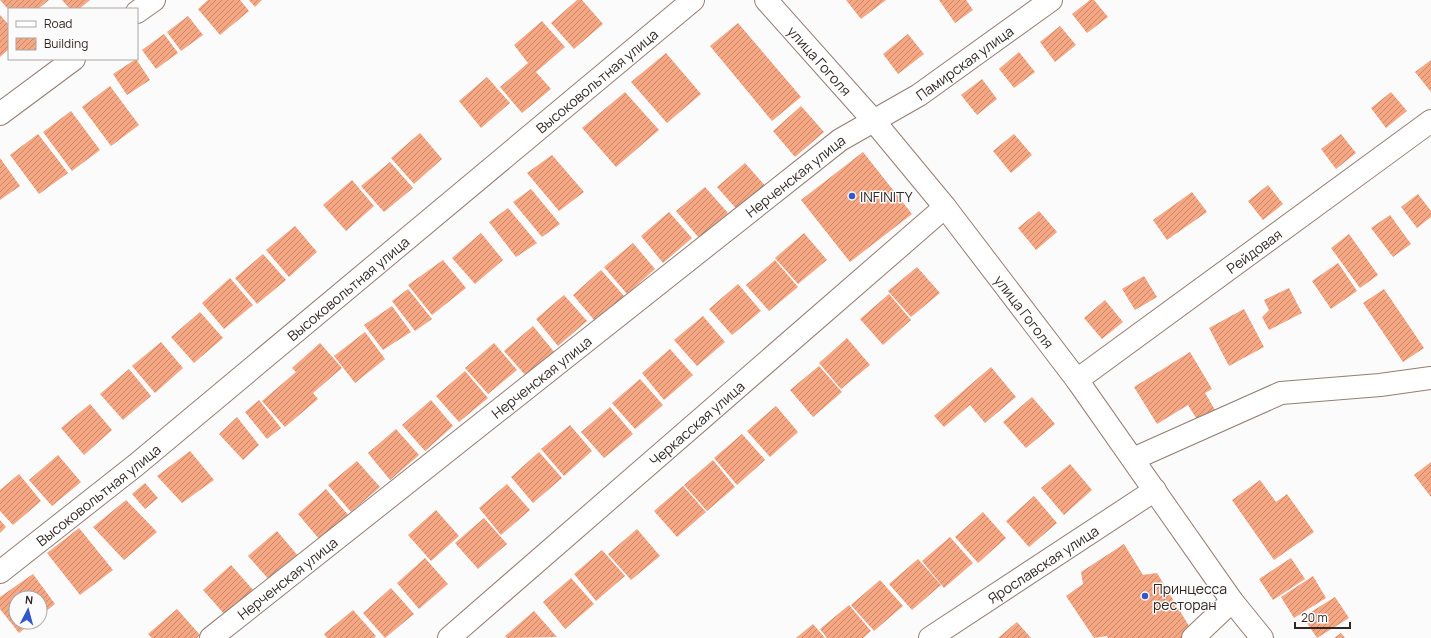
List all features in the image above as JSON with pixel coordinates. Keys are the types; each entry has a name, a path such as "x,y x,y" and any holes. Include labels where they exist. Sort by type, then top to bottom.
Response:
{"main road":[{"path":"138,11 154,0"},
{"name":"Высоковольтная улица","path":"0,572 142,460 693,0"},
{"name":"улица Гоголя","path":"766,0 874,120 944,207 1077,380 1156,490 1232,601 1262,638"},
{"name":"Памирская улица","path":"874,120 919,95 1051,0"},
{"path":"0,114 73,60"},
{"name":"Нерченская улица","path":"211,638 840,140 874,120"},
{"name":"Рейдовая","path":"1077,380 1431,121"},
{"name":"Черкасская улица","path":"449,638 944,207"},
{"path":"1133,459 1281,392 1380,385 1431,378"},
{"name":"Ярославская улица","path":"930,638 1156,490"},
{"path":"1193,638 1232,601"}],"building":[{"path":"0,0 49,0 39,8 8,9"},
{"path":"62,0 90,0 80,8 69,8"},
{"path":"208,0 240,0 249,11 220,35 198,9"},
{"path":"249,0 262,0 255,7"},
{"path":"577,0 582,0 603,24 574,49 551,23"},
{"path":"846,0 886,0 861,19"},
{"path":"939,0 966,0 973,10 955,23"},
{"path":"1090,0 1094,0 1108,17 1087,33 1072,14"},
{"path":"0,15 8,24 8,50 0,57"},
{"path":"188,16 203,35 181,51 167,32"},
{"path":"542,21 565,47 536,72 551,89 522,113 500,87 528,63 514,45"},
{"path":"738,23 801,97 772,121 710,46"},
{"path":"1060,26 1076,45 1055,62 1040,42"},
{"path":"164,34 178,53 156,69 142,50"},
{"path":"908,34 924,54 898,74 883,54"},
{"path":"1019,52 1035,72 1014,88 999,69"},
{"path":"666,53 701,94 667,123 631,82"},
{"path":"137,60 150,80 127,95 113,74"},
{"path":"1431,60 1431,92 1415,72"},
{"path":"487,77 510,103 481,128 459,101"},
{"path":"982,79 997,99 977,115 961,95"},
{"path":"110,86 139,125 111,146 82,107"},
{"path":"625,92 659,130 616,167 582,128"},
{"path":"1391,92 1407,111 1386,128 1371,108"},
{"path":"801,106 824,132 795,157 773,131"},
{"path":"71,111 100,150 72,171 43,132"},
{"path":"420,133 442,159 414,184 391,158"},
{"path":"38,134 68,173 39,194 10,155"},
{"path":"1014,134 1032,155 1011,173 993,151"},
{"path":"1341,134 1356,153 1336,169 1321,149"},
{"path":"863,152 912,214 850,262 801,200"},
{"path":"552,155 584,192 559,211 527,173"},
{"path":"0,158 20,186 0,200"},
{"path":"390,162 413,188 384,212 361,186"},
{"path":"745,163 768,189 740,213 717,187"},
{"path":"352,180 374,206 346,231 323,205"},
{"path":"1268,185 1283,204 1263,220 1248,201"},
{"path":"705,187 728,213 699,238 676,211"},
{"path":"531,189 560,224 542,237 513,202"},
{"path":"1192,192 1207,212 1167,240 1153,220"},
{"path":"1418,194 1431,211 1431,217 1417,228 1401,207"},
{"path":"508,208 537,243 516,257 489,222"},
{"path":"1039,211 1057,232 1036,250 1018,228"},
{"path":"669,212 692,238 663,263 641,236"},
{"path":"1390,215 1411,244 1393,257 1371,228"},
{"path":"295,226 317,252 289,277 266,250"},
{"path":"481,233 503,260 475,284 452,258"},
{"path":"804,233 827,260 798,284 775,258"},
{"path":"1349,234 1378,275 1360,288 1331,248"},
{"path":"633,243 655,269 627,294 604,267"},
{"path":"263,254 286,280 257,304 235,278"},
{"path":"443,260 466,288 432,315 408,285"},
{"path":"775,260 798,287 769,311 746,285"},
{"path":"1338,263 1357,291 1331,309 1312,281"},
{"path":"917,267 940,293 911,317 888,291"},
{"path":"601,270 624,296 595,321 573,295"},
{"path":"1144,276 1157,297 1135,310 1122,289"},
{"path":"230,278 253,305 224,329 202,303"},
{"path":"738,284 761,311 732,335 709,309"},
{"path":"1289,288 1302,313 1269,330 1262,317 1269,310 1264,300"},
{"path":"408,289 432,319 415,331 392,301"},
{"path":"1384,289 1424,348 1403,362 1363,303"},
{"path":"889,294 911,320 883,345 860,319"},
{"path":"564,295 587,321 558,346 536,319"},
{"path":"1105,300 1123,322 1102,339 1084,318"},
{"path":"392,306 411,332 383,350 364,325"},
{"path":"1244,309 1264,347 1229,366 1209,328"},
{"path":"200,312 223,338 194,363 171,337"},
{"path":"703,316 725,342 697,366 674,340"},
{"path":"533,326 555,353 527,377 504,351"},
{"path":"365,332 385,359 355,383 334,356"},
{"path":"847,338 870,365 841,389 819,363"},
{"path":"161,342 183,368 155,393 132,366"},
{"path":"320,343 342,368 313,393 318,399 285,427 262,401 296,372 292,368"},
{"path":"494,343 517,370 488,394 465,368"},
{"path":"670,349 693,375 664,400 642,373"},
{"path":"1190,352 1212,389 1205,393 1215,410 1198,421 1188,405 1157,424 1134,387"},
{"path":"819,366 842,392 813,417 790,390"},
{"path":"991,367 1016,397 985,423 970,405 944,427 934,416"},
{"path":"129,369 151,396 123,420 100,394"},
{"path":"465,371 488,398 459,422 436,396"},
{"path":"640,379 663,405 635,429 612,403"},
{"path":"1032,397 1055,424 1026,448 1003,422"},
{"path":"259,400 281,428 267,439 245,412"},
{"path":"431,400 453,426 425,451 402,425"},
{"path":"90,404 112,430 84,455 61,428"},
{"path":"776,406 798,432 770,457 747,431"},
{"path":"610,407 633,434 604,458 581,432"},
{"path":"237,417 259,445 243,460 219,434"},
{"path":"570,425 592,451 564,476 541,449"},
{"path":"396,429 419,455 390,480 368,453"},
{"path":"742,434 765,460 737,485 714,458"},
{"path":"190,451 214,480 182,503 157,476"},
{"path":"539,452 562,478 533,503 511,477"},
{"path":"58,455 81,482 52,506 29,480"},
{"path":"713,460 735,487 707,511 684,485"},
{"path":"357,461 380,487 351,512 328,485"},
{"path":"1431,462 1431,497 1414,475"},
{"path":"1070,464 1092,490 1064,515 1041,488"},
{"path":"19,474 41,501 13,525 0,511 0,490"},
{"path":"1260,480 1276,502 1287,494 1314,532 1274,560 1232,500"},
{"path":"145,483 158,498 145,509 132,494"},
{"path":"507,484 530,510 501,535 479,508"},
{"path":"683,486 706,512 677,537 654,511"},
{"path":"326,489 349,516 320,540 298,514"},
{"path":"1034,496 1057,523 1029,547 1006,521"},
{"path":"126,500 157,532 124,560 93,527"},
{"path":"436,510 459,536 431,561 408,535"},
{"path":"983,512 1006,538 978,563 955,537"},
{"path":"484,518 507,544 478,569 455,543"},
{"path":"0,520 6,527 0,533"},
{"path":"79,528 113,570 80,595 47,553"},
{"path":"637,529 660,556 631,580 608,554"},
{"path":"277,531 299,557 271,582 248,556"},
{"path":"950,537 973,563 944,588 922,561"},
{"path":"1124,544 1143,575 1157,573 1192,631 1182,638 1108,638 1107,636 1094,638 1066,596 1083,584 1081,572"},
{"path":"602,550 625,576 596,601 574,574"},
{"path":"425,558 448,584 419,609 397,583"},
{"path":"1291,558 1305,579 1273,600 1259,579"},
{"path":"918,559 941,585 912,610 889,584"},
{"path":"231,565 254,591 226,616 203,590"},
{"path":"33,574 45,590 10,590"},
{"path":"1313,576 1326,598 1294,618 1281,597"},
{"path":"571,578 594,604 565,629 543,602"},
{"path":"880,580 903,606 874,631 851,605"},
{"path":"391,588 414,614 385,638 363,613"},
{"path":"8,591 8,619 0,609 0,597"},
{"path":"48,594 55,604 48,610"},
{"path":"1335,597 1349,618 1317,638 1303,617"},
{"path":"849,605 871,631 863,638 827,638 820,629"},
{"path":"177,609 200,635 197,638 152,638 148,634"},
{"path":"353,610 376,636 374,638 327,638 324,634"},
{"path":"534,611 557,637 507,638 505,636"},
{"path":"1017,622 1031,638 998,638"},
{"path":"813,624 825,638 796,638"},
{"path":"1341,633 1345,638 1334,638"}],"place":[{"name":"INFINITY","path":"852,196"},
{"name":"Принцесса ресторан","path":"1145,596"}]}
